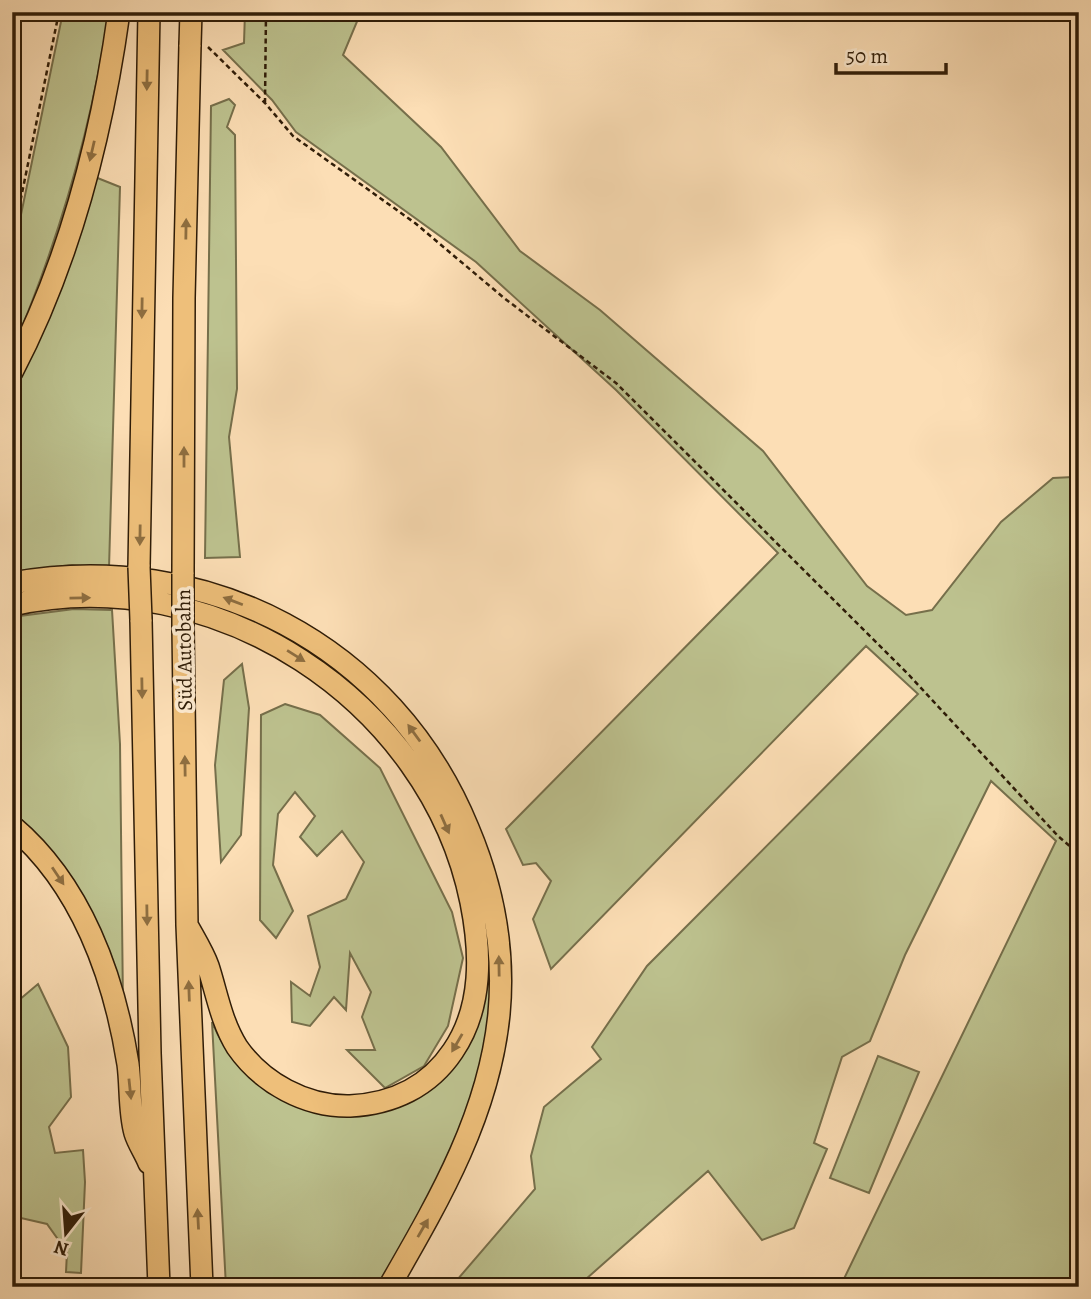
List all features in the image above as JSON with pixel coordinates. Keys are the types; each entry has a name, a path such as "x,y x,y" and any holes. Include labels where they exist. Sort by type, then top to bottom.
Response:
{"highway":[{"path":"12,372 64,253 91,156 119,12"},
{"name":"Süd Autobahn","path":"149,12 139,566 153,1171 159,1287"},
{"name":"Süd Autobahn","path":"191,12 195,42 184,298 183,627 187,925 202,1287"},
{"path":"12,583 85,575 127,576 210,593 263,612 340,659 373,687 407,723 437,764 460,808 481,858 494,909 500,961 499,1013 492,1063 463,1152 389,1287"},
{"path":"12,606 60,598 103,597 193,611 237,625 270,641 331,680 359,705 388,735 416,772 438,810 455,848 477,929 478,966 470,1017 448,1058 432,1076 414,1089 369,1105 321,1103 299,1097 275,1084 238,1048 215,999 207,964 187,925"},
{"path":"12,826 57,873 83,916 102,964 128,1063 135,1134 153,1171"}],"path":[{"path":"12,243 59,12"},
{"path":"265,103 266,12"},
{"path":"195,42 265,103 293,136 415,223 504,298 616,383 909,675 1058,836 1079,854"},
{"path":"1079,458 1079,464"}],"green space":[{"path":"63,12 109,12 83,143 59,227 12,351 12,258"},
{"path":"245,12 361,12 343,55 441,147 520,251 600,310 763,451 867,586 906,615 932,610 1001,522 1053,478 1073,477 1079,480 1079,1287 840,1287 1056,841 991,781 905,955 870,1041 842,1057 814,1143 827,1149 794,1228 762,1240 708,1171 577,1287 451,1287 535,1189 531,1156 544,1107 601,1059 592,1047 647,966 918,694 866,646 551,969 533,919 551,881 536,863 523,865 506,829 778,553 616,390 476,262 296,132 272,100 223,50 244,43"},
{"path":"229,99 235,105 227,127 235,135 237,389 229,437 240,557 205,558 211,106"},
{"path":"95,177 120,187 109,568 72,565 12,572 12,388 36,344"},
{"path":"74,609 112,610 120,744 123,1005 12,817 12,617"},
{"path":"242,664 249,708 241,835 221,862 215,765 224,680"},
{"path":"285,704 320,715 380,768 452,912 463,958 448,1026 424,1066 385,1088 347,1050 375,1050 362,1017 371,992 350,953 346,1010 334,997 310,1026 292,1022 291,982 310,996 320,967 308,916 346,899 364,862 342,831 317,856 300,837 315,816 295,792 278,814 273,865 293,911 276,938 260,920 261,715"},
{"path":"491,971 489,1014 471,1097 440,1175 378,1287 226,1287 212,1022 225,1047 243,1069 264,1088 288,1102 314,1112 342,1116 369,1114 419,1097 424,1092 485,972"},
{"path":"38,984 68,1047 71,1097 49,1127 55,1153 83,1150 85,1182 81,1273 66,1272 67,1252 47,1224 12,1216 12,1006"},
{"path":"878,1056 919,1072 869,1193 830,1178"}]}
